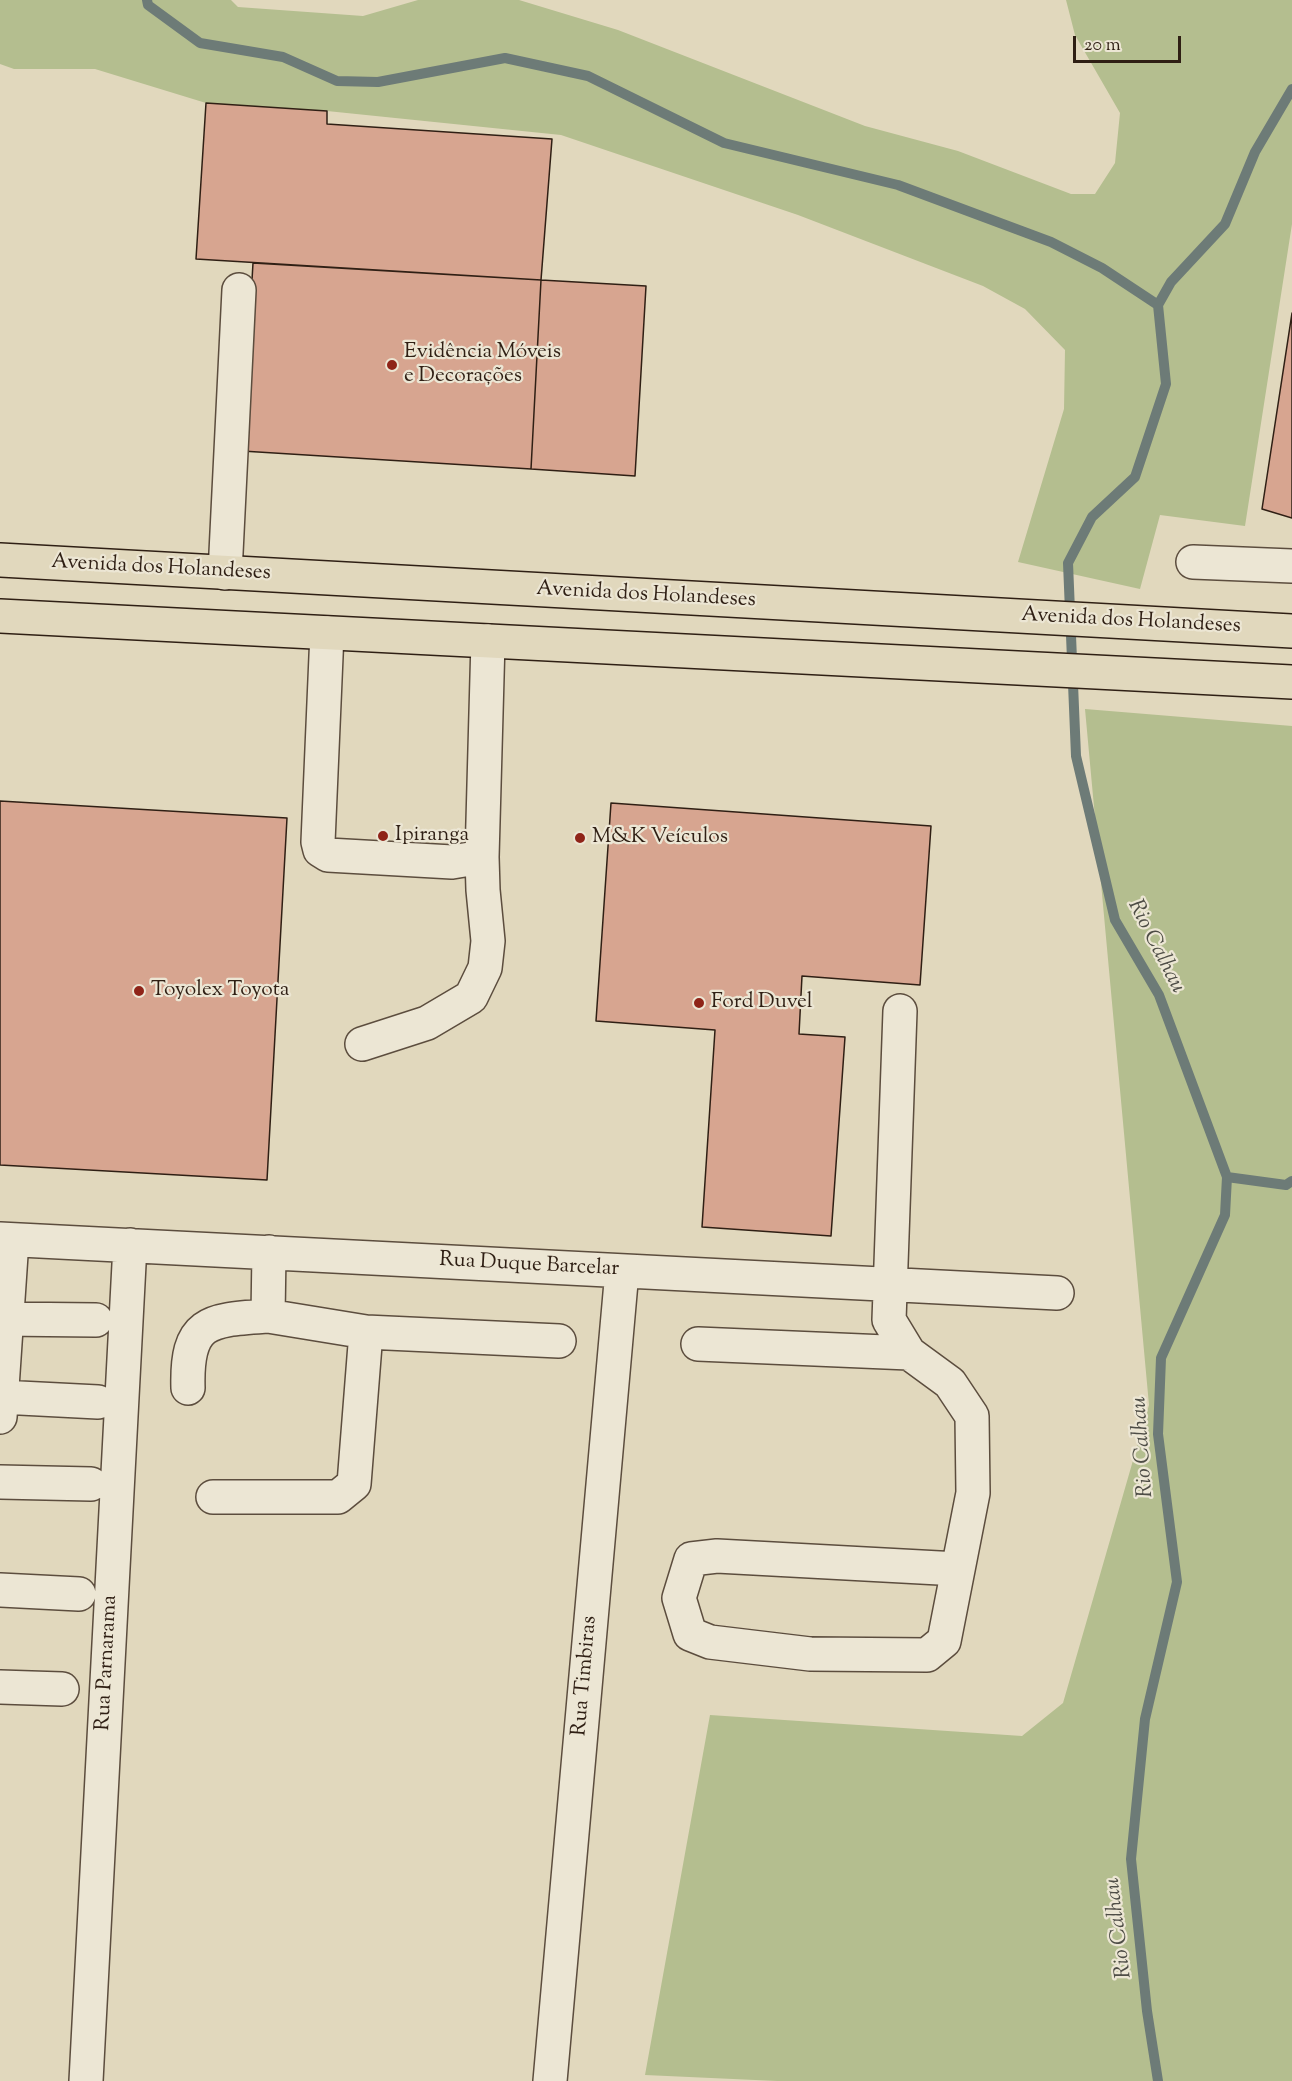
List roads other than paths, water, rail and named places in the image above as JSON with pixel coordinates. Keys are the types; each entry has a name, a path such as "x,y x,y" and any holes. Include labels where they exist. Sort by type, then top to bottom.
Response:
{"main road":[{"name":"Avenida dos Holandeses","path":"0,560 1292,631"},
{"path":"0,616 1292,682"}],"street":[{"path":"225,573 239,290"},
{"path":"1193,562 1292,566"},
{"path":"327,633 320,850 328,855 452,862 483,857"},
{"path":"362,1044 427,1023 471,997 485,968 488,941 483,890 483,857 488,641"},
{"path":"900,1011 888,1284 889,1320 909,1353 950,1383 972,1416 974,1493 945,1641 927,1655 810,1654 710,1642 690,1634 679,1598 691,1559 717,1556 958,1569"},
{"path":"0,1417 6,1240"},
{"name":"Rua Duque Barcelar","path":"6,1240 1057,1293"},
{"name":"Rua Parnarama","path":"86,2081 130,1245"},
{"path":"268,1316 269,1252"},
{"name":"Rua Timbiras","path":"550,2081 622,1270"},
{"path":"188,1388 188,1363 193,1342 203,1328 224,1319 268,1316 366,1332 559,1341"},
{"path":"3,1319 96,1320"},
{"path":"213,1497 338,1497 354,1484 366,1332"},
{"path":"698,1344 909,1353"},
{"path":"0,1397 98,1402"},
{"path":"0,1482 91,1484"},
{"path":"0,1590 79,1594"},
{"path":"0,1687 62,1689"}],"waterway":[{"name":"Rio Calhau","path":"147,0 148,5 200,43 283,57 337,81 378,82 505,58 588,76 724,143 898,185 1051,242 1102,268 1158,305 1166,384 1135,477 1092,517 1068,563 1076,756 1115,920 1159,995 1227,1177 1225,1215 1161,1358 1158,1434 1177,1582 1145,1719 1131,1859 1147,2011 1158,2081"},
{"path":"1158,305 1171,282 1225,224 1255,152 1292,89"},
{"path":"1227,1177 1286,1185 1292,1181"}],"place":[{"name":"Evidência Móveis e Decorações","path":"392,365"},
{"name":"Ipiranga","path":"383,836"},
{"name":"M&K Veículos","path":"580,838"},
{"name":"Toyolex Toyota","path":"139,991"},
{"name":"Ford Duvel","path":"699,1003"}]}
